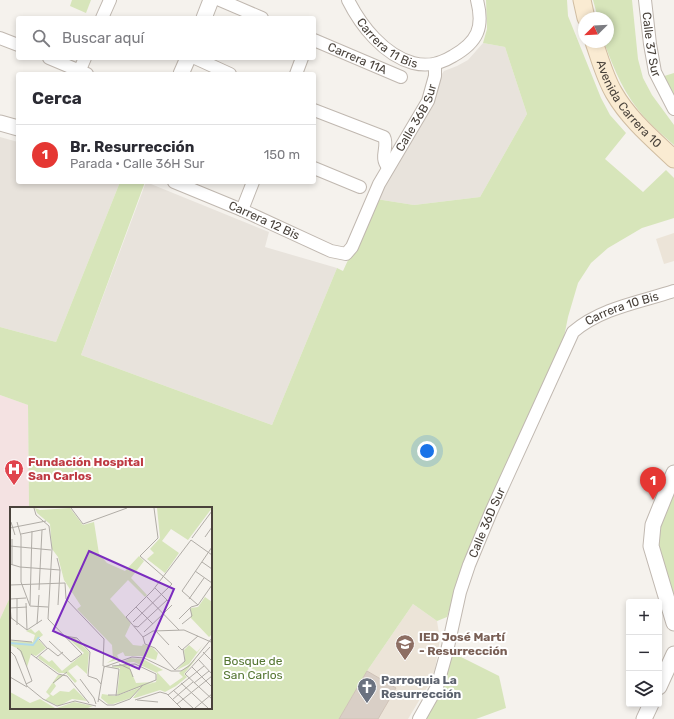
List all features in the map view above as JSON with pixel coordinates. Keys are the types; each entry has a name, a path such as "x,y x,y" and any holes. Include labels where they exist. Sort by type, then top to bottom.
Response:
{"main road":[{"path":"582,0 585,12"},
{"name":"Avenida Carrera 10","path":"596,48 608,82 620,103 642,128 674,159"}],"street":[{"path":"103,16 110,0"},
{"path":"205,16 212,0 256,16"},
{"path":"435,65 444,62 464,50 475,38 480,20 480,9 477,0"},
{"name":"Calle 37 Sur","path":"645,0 654,72 674,109"},
{"name":"Carrera 11 Bis","path":"350,1 374,38 390,51 412,63 421,65 435,65"},
{"path":"0,38 16,44"},
{"name":"Carrera 11A","path":"316,41 401,77"},
{"path":"53,60 80,72"},
{"path":"82,72 85,60"},
{"path":"182,72 187,60"},
{"path":"199,60 226,72"},
{"path":"297,72 301,60"},
{"name":"Calle 36B Sur","path":"352,247 374,193 428,100 435,76 435,65"},
{"path":"316,111 384,137 383,158 388,167"},
{"path":"0,123 16,127"},
{"path":"316,169 360,187"},
{"name":"Carrera 12 Bis","path":"179,184 242,210 331,251 346,254 352,247"},
{"path":"242,210 252,184"},
{"name":"Carrera 10 Bis","path":"573,332 588,321 612,310 674,291"},
{"name":"Calle 36D Sur","path":"419,719 437,687 447,651 460,592 491,512 573,332"},
{"path":"674,473 653,525 651,540 652,551 674,623"},
{"path":"662,680 674,654"},
{"path":"644,719 650,707"}],"shaded area":[{"path":"483,43 505,47 527,114 480,197 414,205 376,199 439,78 444,71 468,60"},
{"path":"0,137 16,141 16,184 119,184 56,342 0,327"},
{"path":"145,184 151,184 269,232 265,247 337,268 272,425 81,355"},
{"path":"674,233 674,261 664,264 656,239"},
{"name":"Fundación Hospital San Carlos","path":"0,395 28,405 29,507 10,507 10,597 0,619"},
{"name":"IED José Martí - Resurrección","path":"413,604 437,621 440,639 435,669 429,684 408,719 378,719 396,688 367,671"}],"green space":[{"path":"72,0 91,0 86,13 70,6"},
{"name":"Bosque de San Carlos","path":"486,0 567,0 568,16 578,41 578,48 581,48 601,98 610,115 626,133 605,159 643,192 666,170 674,178 674,218 642,228 608,248 591,263 578,283 564,337 463,566 447,617 437,621 413,604 367,671 339,719 0,719 0,619 10,597 10,709 212,709 212,507 29,507 28,405 0,395 0,327 56,342 119,184 144,184 81,355 272,425 337,268 343,271 376,199 414,205 480,197 527,114 505,47 483,43 487,29"},
{"path":"593,0 632,0 638,59 643,78 652,95 674,125 674,145 638,110 616,73 606,48 614,48 614,12 596,12"},
{"path":"674,73 674,100 661,77"},
{"path":"674,493 674,595 659,555 657,535"},
{"path":"451,652 499,676 506,708 476,719 426,719 442,691 447,677"}],"building":[{"name":"Parroquia La Resurrección","path":"367,671 396,688 378,719 339,719"}],"place":[{"name":"Fundación Hospital San Carlos","path":"14,486"},
{"name":"Br. Resurrección","path":"653,500"},
{"name":"IED José Martí - Resurrección","path":"405,661"},
{"name":"Parroquia La Resurrección","path":"367,704"}]}
